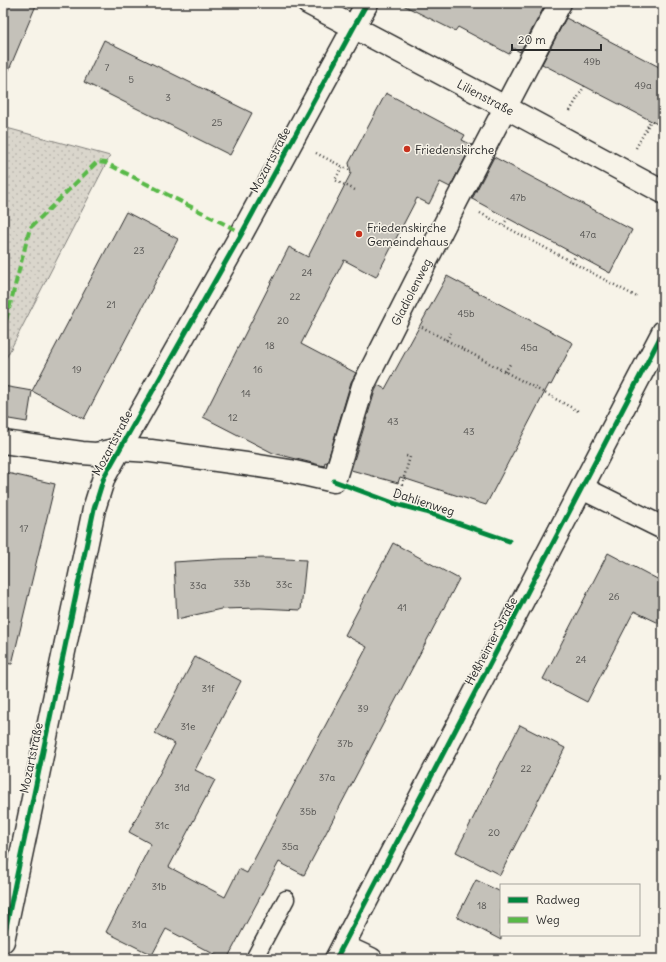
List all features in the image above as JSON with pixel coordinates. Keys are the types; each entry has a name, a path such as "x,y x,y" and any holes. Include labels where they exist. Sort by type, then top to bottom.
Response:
{"street":[{"name":"Lilienstraße","path":"308,3 663,192"},
{"name":"Mozartstraße","path":"3,941 94,509 104,477 242,233 367,3"},
{"name":"Gladiolenweg","path":"119,449 151,451 246,464 290,471 334,481 362,386 560,3"},
{"name":"Heßheimer Straße","path":"339,953 663,332"},
{"path":"3,442 96,454 119,449"},
{"path":"582,488 663,528"},
{"path":"339,953 371,959"}],"lane":[{"path":"254,959 286,899"}],"path":[{"path":"568,116 584,86"},
{"path":"634,152 651,120"},
{"path":"292,140 351,171"},
{"path":"342,166 335,180 357,191"},
{"path":"457,200 637,297"},
{"path":"503,225 508,218"},
{"path":"572,262 576,255"},
{"path":"398,315 578,411"},
{"path":"446,340 451,333"},
{"path":"505,372 510,364"},
{"path":"396,504 410,457 406,456"}],"shaded area":[{"path":"3,127 110,156 3,364"}],"building":[{"path":"8,3 37,3 3,84 3,14"},
{"path":"399,3 537,3 544,7 520,52 513,48 509,54 458,27 455,31"},
{"path":"566,18 663,69 663,127 542,64"},
{"path":"104,40 252,113 230,155 84,82"},
{"path":"386,93 465,135 462,140 472,145 450,187 440,182 429,204 417,198 376,277 344,260 301,344 356,373 351,382 327,463 325,462 324,466 273,453 203,417 289,247 308,257 351,173 349,163"},
{"path":"494,157 632,230 610,273 472,199"},
{"path":"126,212 178,239 84,419 32,391"},
{"path":"447,276 573,343 551,385 549,384 486,505 400,477 398,483 351,470 375,391 378,385 385,389"},
{"path":"3,386 32,391 27,422 3,418"},
{"path":"3,472 55,484 12,664 3,663"},
{"path":"393,543 459,579 304,875 279,862 227,959 223,959 166,929 152,955 106,932 151,844 129,832 175,744 155,733 195,657 241,681 195,770 215,780 169,867 225,897 239,869 247,873 367,647 345,635"},
{"path":"608,553 663,582 663,625 634,611 587,702 543,679"},
{"path":"266,558 306,560 301,610 260,608 221,609 177,619 174,562"},
{"path":"520,725 565,748 500,875 456,852"},
{"path":"476,880 500,892 501,940 457,917"}],"marked path":[{"path":"3,332 30,228 97,162 106,163 242,233"}],"cycle path":[{"path":"3,941 94,509 104,477 242,233 367,3"},
{"path":"336,959 663,332"},
{"name":"Dahlienweg","path":"334,481 396,504 426,512 509,541"}],"place":[{"name":"Friedenskirche","path":"407,149"},
{"name":"Friedenskirche Gemeindehaus","path":"359,234"}]}
